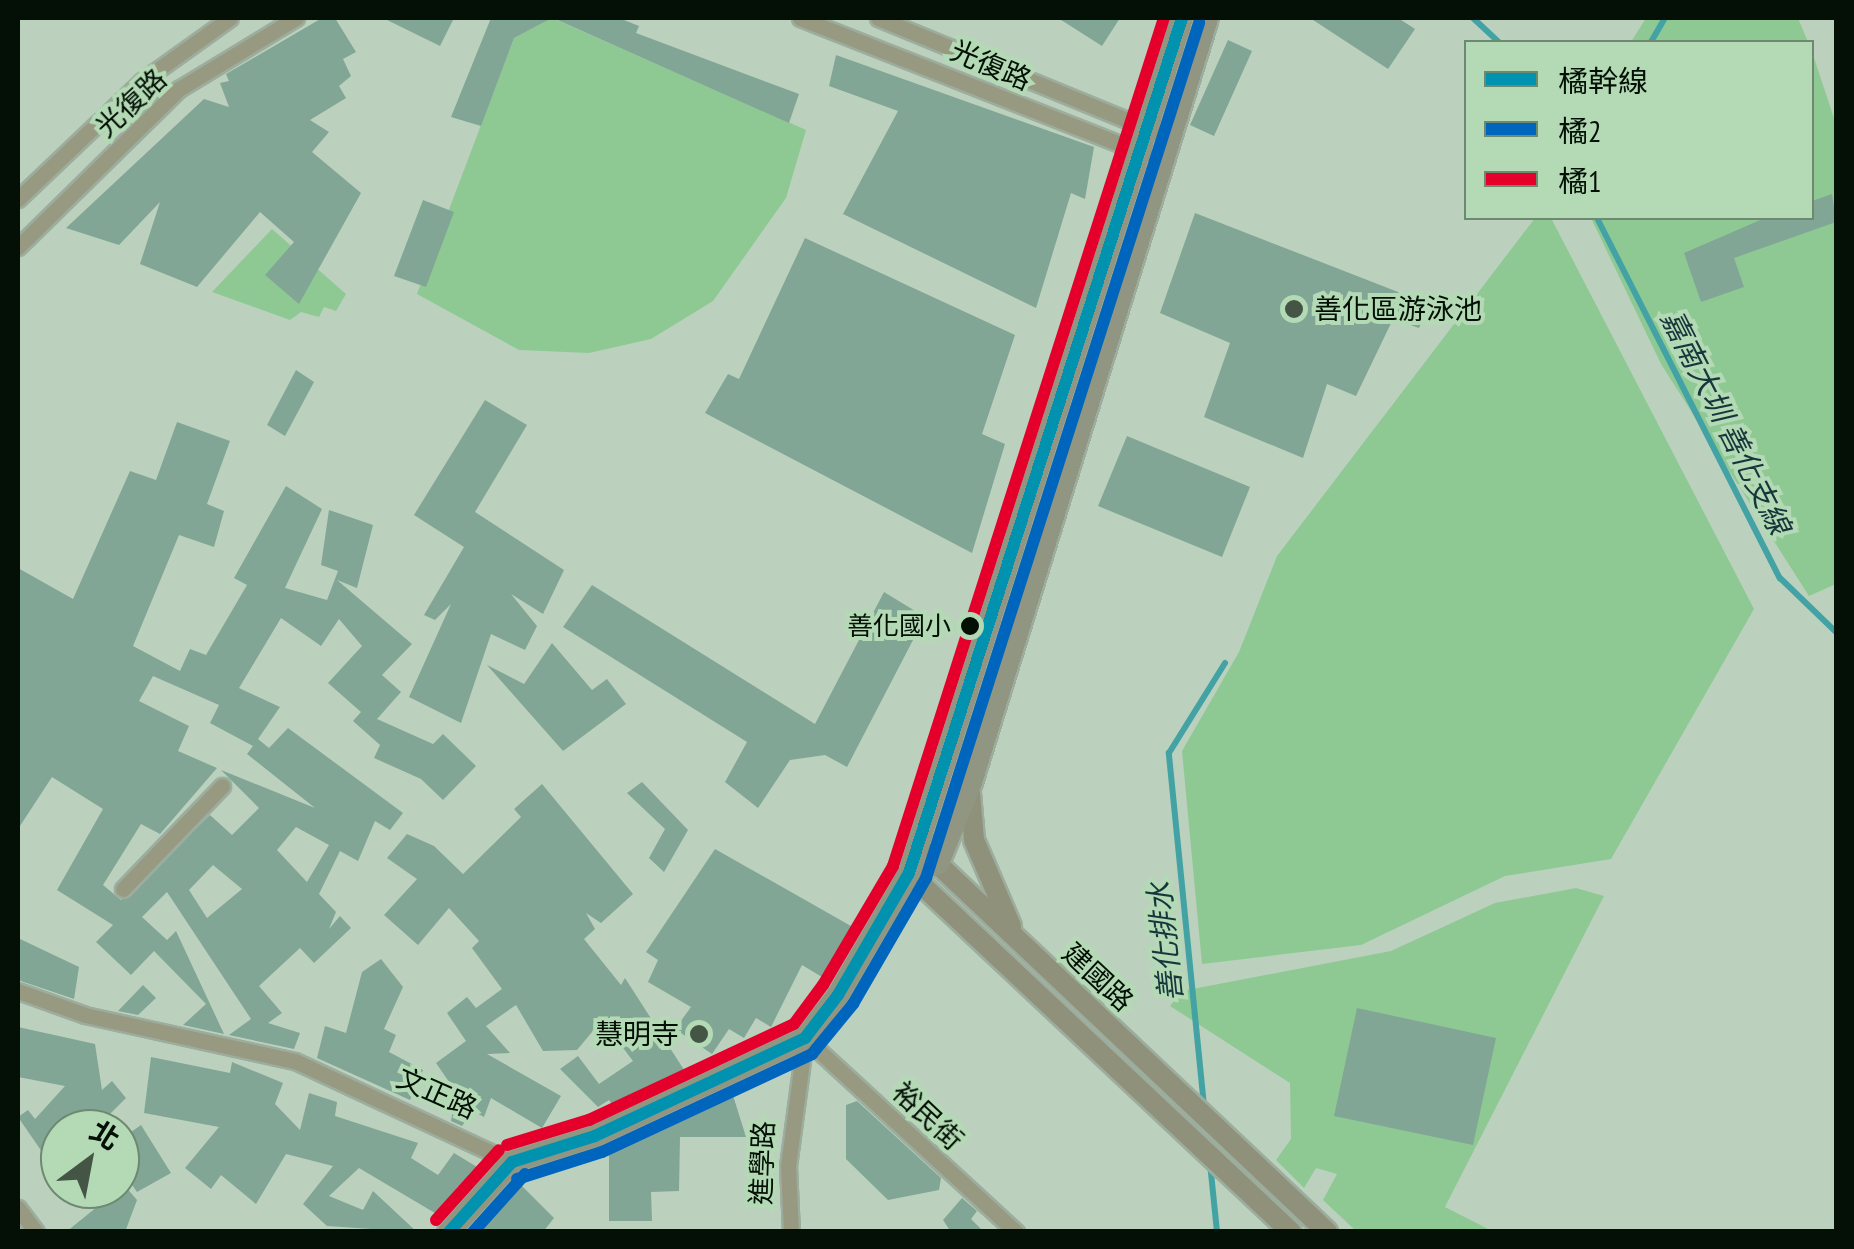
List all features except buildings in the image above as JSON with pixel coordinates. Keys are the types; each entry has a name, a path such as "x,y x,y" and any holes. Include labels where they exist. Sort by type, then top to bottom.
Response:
{"main road":[{"path":"449,1232 512,1162 595,1136 805,1038 909,873 1182,18"},
{"path":"909,873 938,863 971,782 1207,18"}],"street":[{"name":"光復路","path":"18,199 142,82 230,18"},
{"name":"光復路","path":"18,248 179,89 296,18"},
{"name":"光復路","path":"800,18 1140,152 1166,148"},
{"name":"光復路","path":"878,18 1146,128 1166,148"},
{"path":"971,782 974,840 1016,937"},
{"path":"124,889 222,786"},
{"name":"建國路","path":"917,845 1327,1232"},
{"name":"建國路","path":"909,873 1290,1232"},
{"name":"文正路","path":"18,990 85,1015 295,1060 512,1162"},
{"name":"進學路","path":"790,1232 788,1166 805,1038"},
{"name":"裕民街","path":"805,1038 1016,1232"},
{"path":"18,1208 36,1232"}],"green space":[{"path":"552,18 806,130 786,198 713,301 651,339 589,353 519,350 417,294 514,38"},
{"path":"1646,18 1798,18 1807,40 1632,40"},
{"path":"1814,58 1836,124 1836,584 1809,596 1661,364 1592,220 1814,220"},
{"path":"1533,220 1552,220 1754,609 1611,859 1505,876 1361,945 1202,964 1182,751 1239,652 1277,556"},
{"path":"272,229 346,294 336,311 324,307 319,317 301,312 290,320 212,292"},
{"path":"1576,888 1604,896 1445,1207 1492,1231 1356,1231 1323,1200 1337,1174 1316,1168 1304,1188 1276,1160 1291,1139 1290,1083 1170,1006 1182,991 1391,951 1495,903"}],"waterway":[{"name":"嘉南大圳 善化支線","path":"1473,18 1497,40"},
{"name":"善化排水","path":"1652,40 1665,18"},
{"name":"嘉南大圳 善化支線","path":"1598,220 1780,578 1836,632"},
{"name":"善化排水","path":"1204,1106 1169,753 1225,663"},
{"name":"善化排水","path":"1210,1163 1217,1232"}],"transit line":[{"name":"橘1","path":"507,1145 589,1120 794,1024 823,985 893,866 1164,18"},
{"name":"橘幹線","path":"512,1162 595,1136 805,1038 838,995 909,873 1182,18"},
{"name":"橘2","path":"517,1179 602,1152 812,1054 853,1004 926,878 1199,23"},
{"name":"橘1","path":"436,1220 499,1150"},
{"name":"橘幹線","path":"449,1232 512,1162"},
{"name":"橘2","path":"473,1232 525,1174"}],"place":[{"name":"善化區游泳池","path":"1294,309"},
{"name":"善化國小","path":"970,626"},
{"name":"慧明寺","path":"699,1034"}]}
